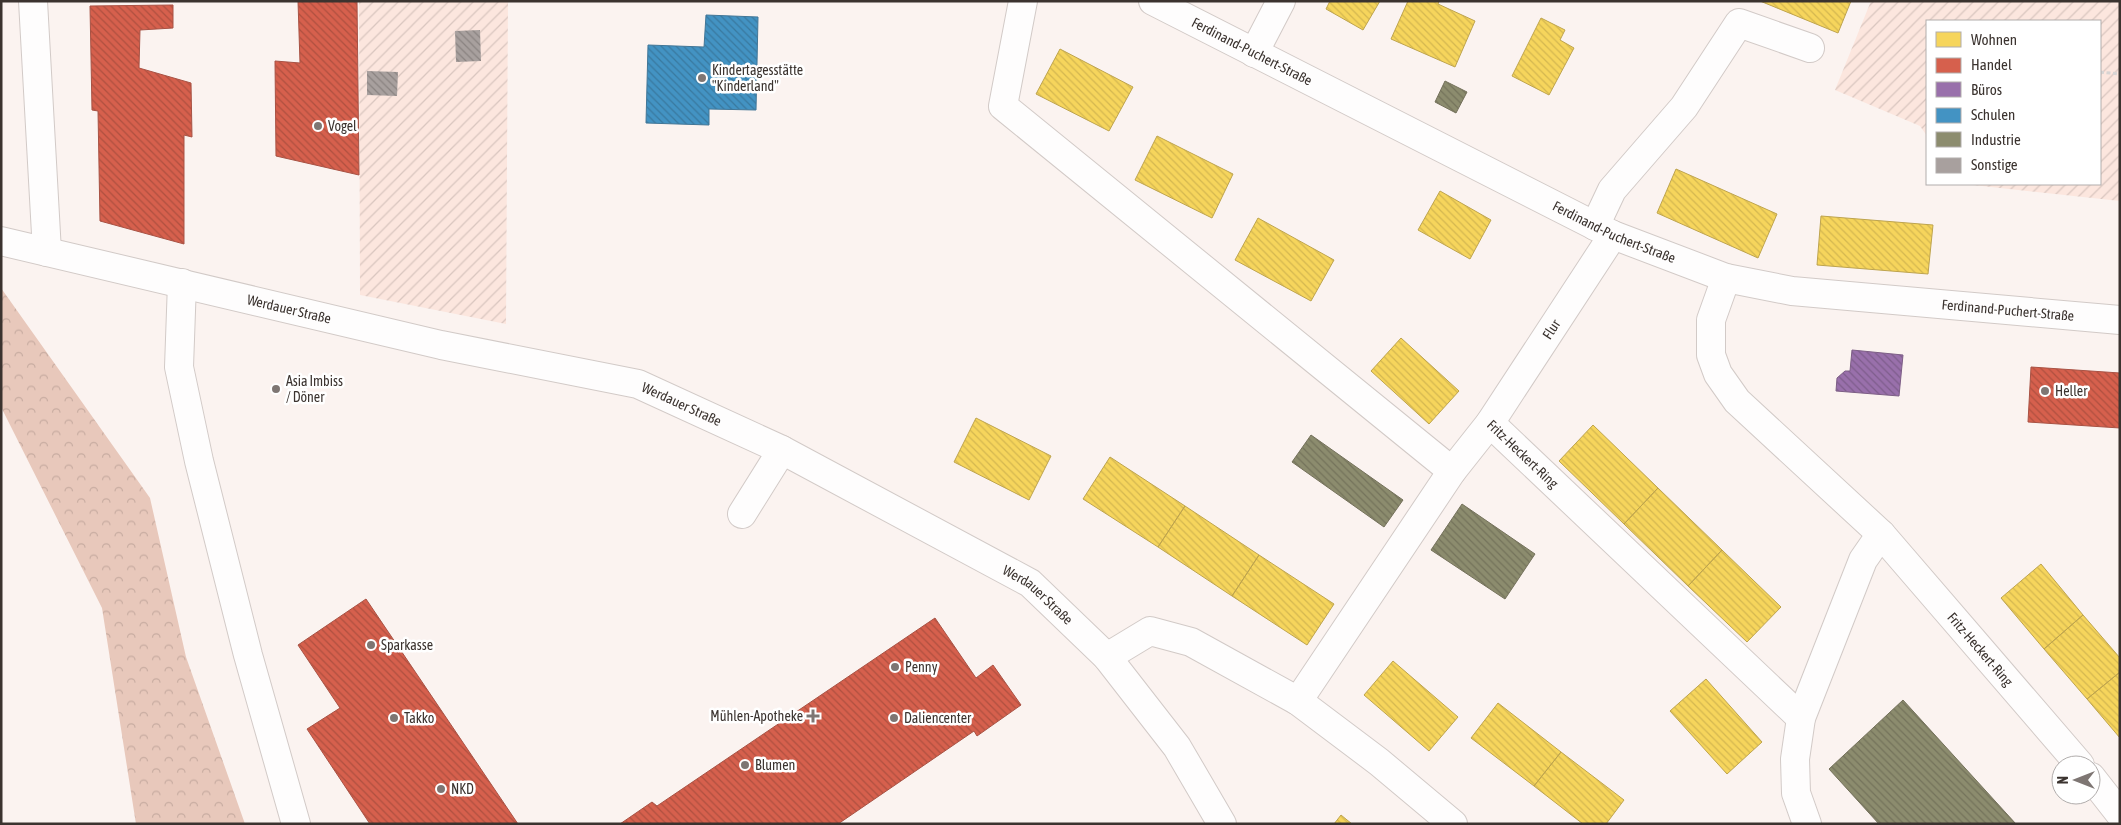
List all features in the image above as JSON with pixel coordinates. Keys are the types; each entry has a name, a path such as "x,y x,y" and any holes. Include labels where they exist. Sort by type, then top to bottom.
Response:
{"street":[{"path":"33,1 47,252"},
{"path":"1023,1 1003,106 1452,471"},
{"name":"Ferdinand-Puchert-Straße","path":"1153,1 1604,231 1726,278 1792,291 2120,320"},
{"path":"1254,53 1281,1"},
{"name":"Flur","path":"1490,423 1604,231 1612,190 1684,107 1739,23 1810,48"},
{"name":"Werdauer Straße","path":"1,241 441,345 638,384 782,450 1030,582 1107,657 1177,747 1222,824"},
{"name":"Fritz-Heckert-Ring","path":"1726,278 1711,320 1711,355 1718,374 1737,401 1881,534 2071,755"},
{"path":"182,283 179,367 195,443 248,655 296,824"},
{"name":"Fritz-Heckert-Ring","path":"1298,701 1452,471 1490,423 1801,718"},
{"path":"742,514 782,450"},
{"path":"1807,824 1796,793 1795,759 1801,718 1863,560 1881,534"},
{"path":"1107,657 1150,631 1191,642 1298,701 1379,762 1453,824"},
{"path":"2101,790 2120,814"}],"path":[{"path":"2101,72 2120,74"}],"green space":[{"path":"1,288 150,498 186,657 245,824 136,824 102,608 1,407"}],"shaded area":[{"path":"359,1 508,1 506,324 360,295"},
{"path":"1871,1 2120,1 2120,201 1973,185 2101,185 2101,20 1926,20 1926,135 1920,126 1835,90"}],"building: Wohnen":[{"path":"1330,1 1380,1 1363,30 1326,9"},
{"path":"1408,1 1439,1 1438,4 1475,21 1455,67 1391,39"},
{"path":"1760,1 1851,1 1838,33"},
{"path":"1541,18 1565,30 1560,40 1574,48 1549,95 1512,76"},
{"path":"1060,49 1133,87 1109,131 1036,94"},
{"path":"1157,136 1233,174 1212,218 1135,180"},
{"path":"1676,169 1777,214 1758,258 1657,213"},
{"path":"1440,191 1491,220 1470,259 1418,230"},
{"path":"1821,216 1933,225 1928,274 1817,265"},
{"path":"1258,218 1334,260 1311,301 1235,260"},
{"path":"1401,338 1459,391 1429,424 1371,371"},
{"path":"976,418 1051,456 1029,500 954,462"},
{"path":"1593,425 1658,488 1624,524 1559,461"},
{"path":"1110,457 1185,506 1158,547 1083,499"},
{"path":"1658,488 1722,550 1688,586 1624,524"},
{"path":"1185,506 1259,555 1232,596 1158,547"},
{"path":"1722,550 1781,607 1747,642 1688,586"},
{"path":"1259,555 1334,604 1307,645 1232,596"},
{"path":"2041,564 2083,615 2044,649 2001,598"},
{"path":"2083,615 2120,658 2120,672 2087,699 2044,649"},
{"path":"1393,661 1458,717 1429,751 1364,695"},
{"path":"2120,672 2120,738 2087,699"},
{"path":"1706,679 1762,742 1727,774 1670,711"},
{"path":"1498,703 1561,752 1534,786 1471,738"},
{"path":"1561,752 1624,800 1606,824 1583,824 1534,786"},
{"path":"1341,815 1352,824 1334,824"}],"building: Handel":[{"path":"298,1 357,1 359,175 276,156 275,61 300,63"},
{"path":"173,5 173,28 140,30 139,68 191,83 192,137 184,135 184,244 100,221 98,111 92,110 90,6"},
{"path":"2031,367 2120,373 2120,428 2028,422"},
{"path":"366,599 518,824 370,824 307,729 340,708 298,645"},
{"name":"Daliencenter","path":"935,618 976,678 993,665 1021,705 977,736 974,731 838,824 620,824 652,802 657,806"}],"building: Büros":[{"path":"1852,350 1903,355 1899,396 1836,391 1837,378 1845,371 1850,371"}],"building: Schulen":[{"name":"Kindertagesstätte \"Kinderland\"","path":"706,15 758,17 756,110 709,109 709,125 646,123 648,45 704,47"}],"building: Industrie":[{"path":"1445,81 1467,92 1456,113 1435,102"},
{"path":"1311,435 1403,500 1384,527 1292,462"},
{"path":"1462,504 1535,554 1505,599 1431,550"},
{"path":"1903,700 2016,824 1879,824 1829,769"}],"building: Sonstige":[{"path":"480,30 481,61 456,62 455,31"},
{"path":"367,71 398,72 397,96 367,95"}],"place":[{"name":"Kindertagesstätte \"Kinderland\"","path":"702,78"},
{"name":"Vogel","path":"318,126"},
{"name":"Asia Imbiss / Döner","path":"276,389"},
{"name":"Heller","path":"2045,391"},
{"name":"Sparkasse","path":"371,645"},
{"name":"Penny","path":"895,667"},
{"name":"Mühlen-Apotheke","path":"813,716"},
{"name":"Takko","path":"394,718"},
{"name":"Daliencenter","path":"894,718"},
{"name":"Blumen","path":"745,765"},
{"name":"NKD","path":"441,789"}]}
